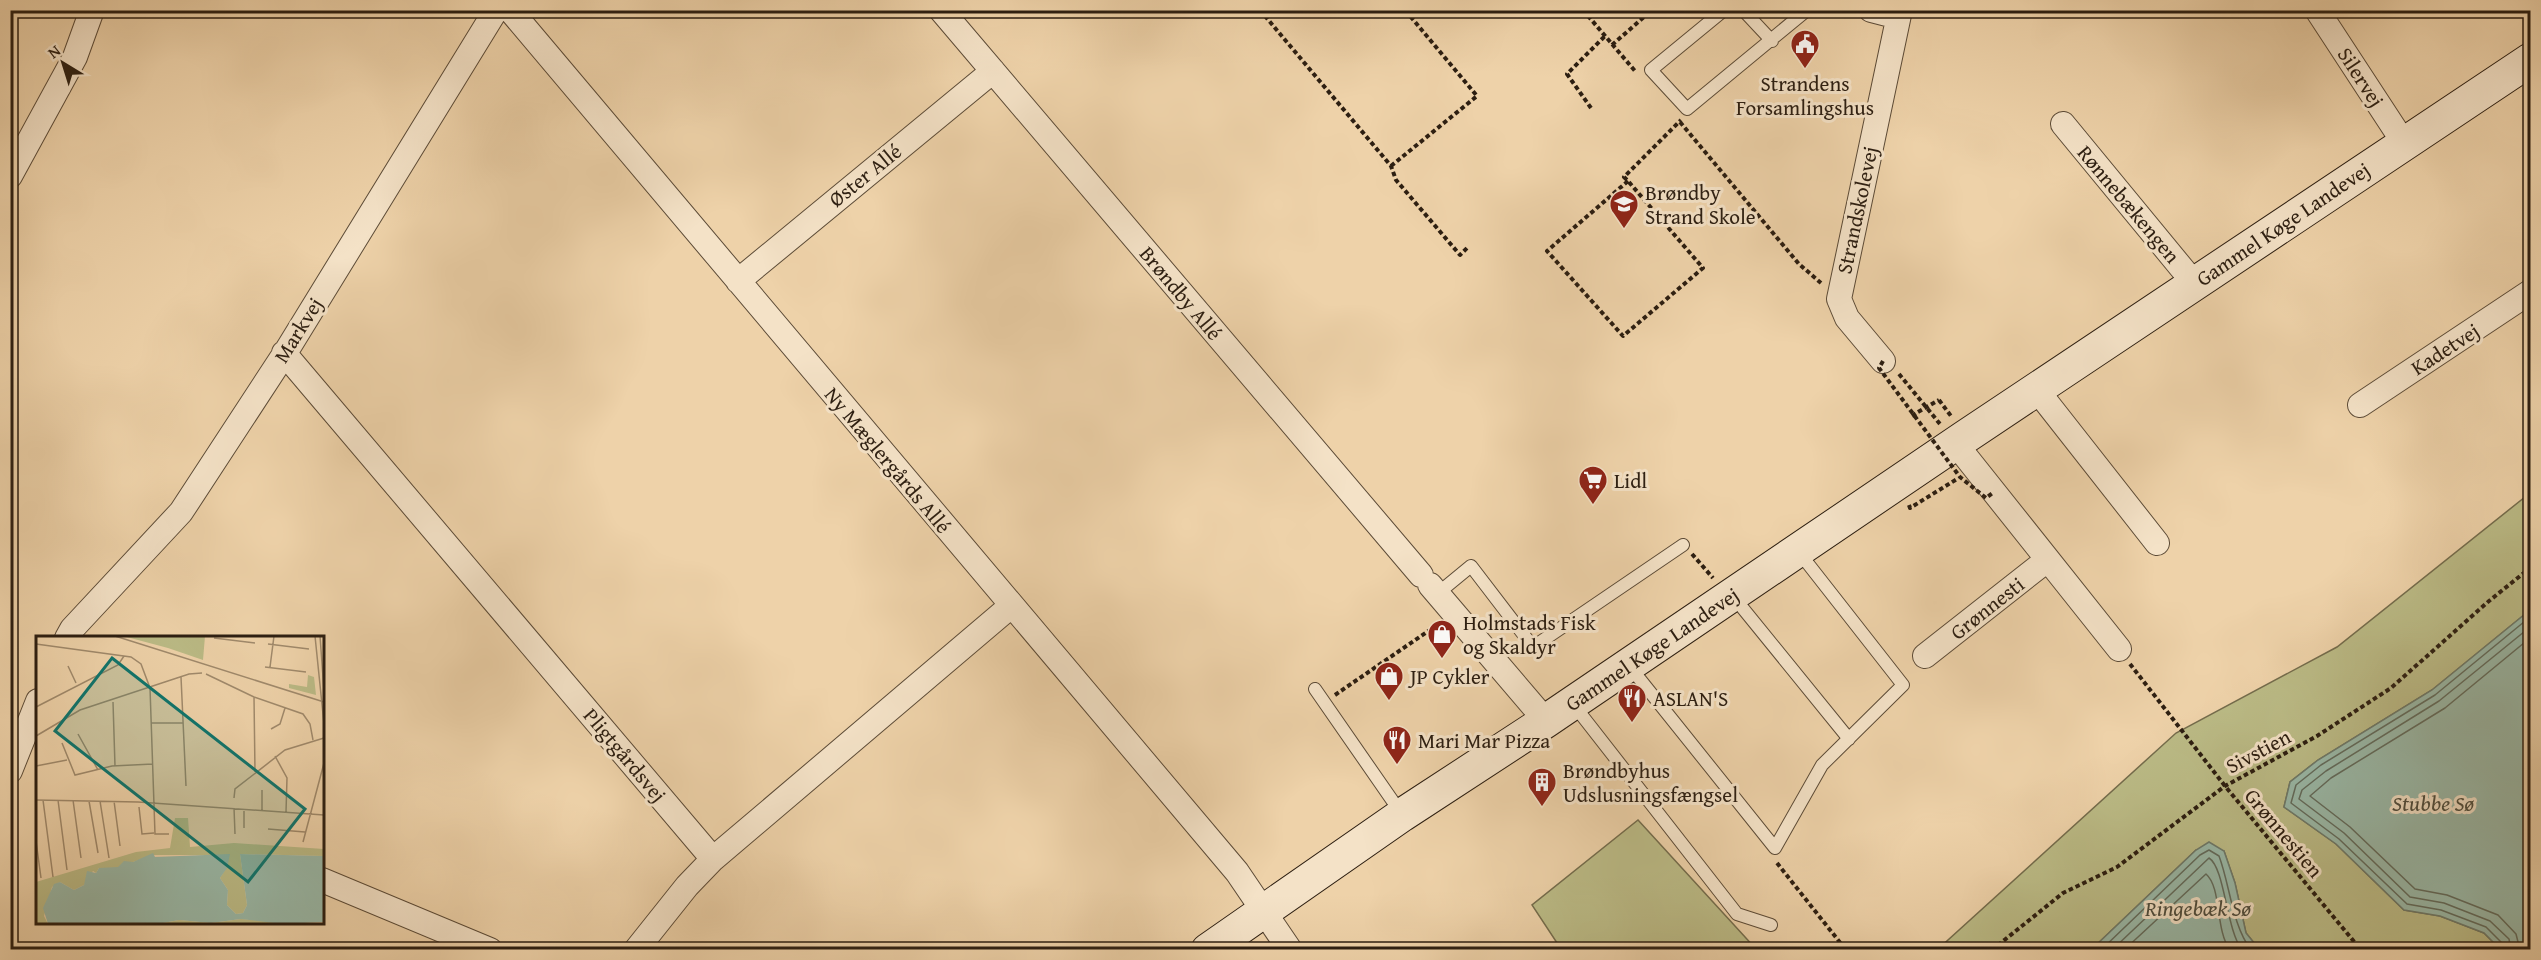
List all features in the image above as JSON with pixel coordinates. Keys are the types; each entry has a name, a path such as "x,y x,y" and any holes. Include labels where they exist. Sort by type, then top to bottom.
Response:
{"main road":[{"name":"Gammel Køge Landevej","path":"1208,950 1402,815 1546,721 1955,443 2530,60"}],"street":[{"path":"10,176 75,57 92,10"},
{"name":"Markvej","path":"69,633 181,512 284,353 496,10"},
{"name":"Ny Mæglergårds Allé","path":"510,10 1237,872 1290,950"},
{"name":"Brøndby Allé","path":"941,10 1546,721"},
{"path":"1871,10 1899,14"},
{"name":"Silervej","path":"2317,10 2404,143"},
{"name":"Strandskolevej","path":"1890,366 1847,318 1839,299 1899,14"},
{"name":"Øster Allé","path":"738,281 993,71"},
{"name":"Rønnebækengen","path":"2063,124 2194,283"},
{"name":"Kadetvej","path":"2360,405 2530,292"},
{"name":"Pligtgårdsvej","path":"284,353 713,859"},
{"path":"2036,389 2157,543"},
{"path":"1955,443 2119,649"},
{"name":"Grønnesti","path":"1925,656 2048,560"},
{"path":"636,950 687,886 713,859 1011,606"},
{"path":"10,771 36,706"},
{"path":"324,881 489,950"}],"lane":[{"path":"1724,10 1652,70 1687,109 1807,10"},
{"path":"1743,10 1772,40"},
{"path":"1429,585 1471,566 1533,647 1683,545"},
{"path":"1628,665 1774,848 1822,765 1904,685 1797,550"},
{"path":"1730,595 1849,739"},
{"path":"1315,688 1402,815"},
{"path":"1572,703 1737,914 1771,925"}],"path":[{"path":"1260,10 1391,166 1396,180 1460,255 1469,246"},
{"path":"1391,166 1477,96 1405,10"},
{"path":"1583,10 1642,79"},
{"path":"1612,45 1652,10"},
{"path":"1591,108 1567,74 1605,36"},
{"path":"1628,181 1547,251 1623,336 1702,268 1628,181 1624,177 1680,123 1687,109"},
{"path":"1672,114 1799,264 1839,299"},
{"path":"1955,443 1890,366 1879,368 1912,416 1960,477 1986,498 1994,492"},
{"path":"1912,416 1939,400"},
{"path":"1910,508 1960,477"},
{"path":"1683,545 1730,595"},
{"name":"Sivstien","path":"1992,950 2063,893 2117,867 2225,786 2317,736 2391,688 2489,601 2530,568"},
{"path":"1324,702 1454,613"},
{"name":"Grønnestien","path":"2119,649 2225,786 2361,950"}],"green space":[{"path":"2530,493 2530,610 2432,690 2318,760 2290,782 2284,807 2336,844 2404,910 2440,916 2484,933 2500,949 2259,949 2246,933 2235,883 2224,851 2196,850 2092,949 1937,950 2176,733 2337,647"},
{"path":"1638,820 1756,949 1561,949 1532,905"}],"water":[{"name":"Stubbe Sø","path":"2530,610 2530,949 2500,949 2484,933 2440,916 2404,910 2336,844 2284,807 2290,782 2318,760 2432,690"},
{"name":"Ringebæk Sø","path":"2209,842 2224,851 2235,883 2246,933 2259,949 2092,949 2196,850"}],"place":[{"name":"Strandens Forsamlingshus","path":"1805,70"},
{"name":"Brøndby Strand Skole","path":"1624,230"},
{"name":"Lidl","path":"1593,506"},
{"name":"Holmstads Fisk og Skaldyr","path":"1442,660"},
{"name":"JP Cykler","path":"1389,702"},
{"name":"ASLAN'S","path":"1632,724"},
{"name":"Mari Mar Pizza","path":"1397,766"},
{"name":"Brøndbyhus Udslusningsfængsel","path":"1542,808"}]}
